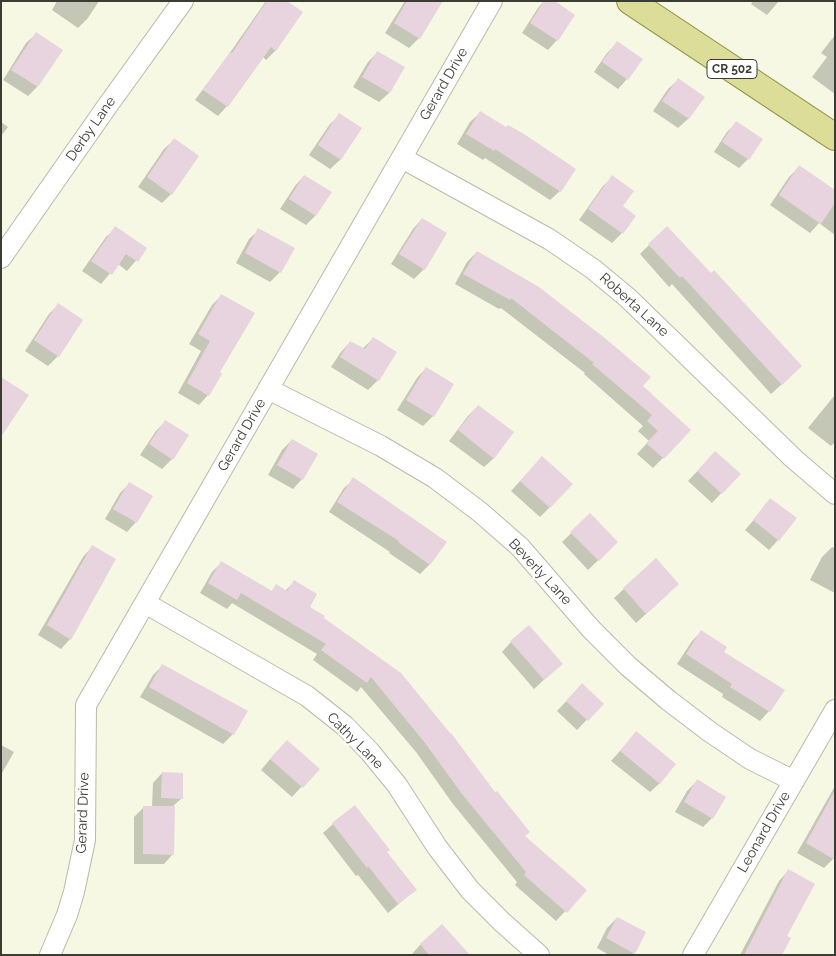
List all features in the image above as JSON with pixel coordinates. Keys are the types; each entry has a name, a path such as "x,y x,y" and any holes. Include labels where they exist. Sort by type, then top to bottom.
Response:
{"main road":[{"name":"CR 502","path":"630,1 835,136"}],"street":[{"name":"Derby Lane","path":"1,258 183,1"},
{"name":"Gerard Drive","path":"50,955 67,915 74,892 85,840 86,705 492,1"},
{"name":"Roberta Lane","path":"402,158 549,239 593,269 628,298 794,460 835,494"},
{"name":"Beverly Lane","path":"268,389 381,446 435,478 473,506 520,547 628,666 710,732 750,758 794,781"},
{"name":"Cathy Lane","path":"145,603 306,696 345,726 370,752 397,785 437,847 470,890 539,955"},
{"name":"Leonard Drive","path":"693,955 835,710"}],"building":[{"path":"267,1 287,1 303,12 276,51 271,47 228,107 203,90 230,52 232,53"},
{"path":"407,1 443,1 420,39 394,23"},
{"path":"544,1 555,1 575,15 558,41 530,23"},
{"path":"36,32 63,50 38,87 11,70"},
{"path":"617,41 643,59 628,80 602,62"},
{"path":"377,51 405,67 390,93 362,77"},
{"path":"678,78 705,97 689,119 662,101"},
{"path":"480,111 506,127 508,125 524,134 576,169 561,192 495,149 494,151 466,134"},
{"path":"339,113 362,128 341,160 318,145"},
{"path":"736,121 763,139 749,160 722,142"},
{"path":"174,138 199,156 172,195 147,177"},
{"path":"799,165 835,190 835,203 821,224 779,195"},
{"path":"304,175 332,192 316,216 289,199"},
{"path":"612,175 634,191 623,206 636,216 623,234 588,209"},
{"path":"422,218 447,233 425,270 399,254"},
{"path":"115,226 147,248 138,262 126,254 112,275 91,261"},
{"path":"667,226 711,273 714,270 802,366 782,385 682,276 680,278 648,244"},
{"path":"258,228 295,248 281,273 245,253"},
{"path":"477,251 539,287 651,377 643,386 691,430 664,459 646,443 658,431 647,421 652,415 592,364 594,363 511,298 510,300 463,274"},
{"path":"221,294 255,313 220,372 222,374 209,396 187,383 210,341 198,334"},
{"path":"58,303 83,320 59,357 34,340"},
{"path":"373,337 397,352 379,381 340,357 350,341 365,349"},
{"path":"426,367 454,384 434,417 406,400"},
{"path":"1,377 29,395 1,437"},
{"path":"478,405 514,432 494,459 458,430"},
{"path":"165,420 189,435 173,460 149,444"},
{"path":"292,439 318,454 303,480 277,465"},
{"path":"715,451 741,474 722,494 697,471"},
{"path":"542,456 573,484 550,508 520,481"},
{"path":"353,477 447,542 430,565 399,541 337,502"},
{"path":"129,482 153,496 137,523 113,509"},
{"path":"770,498 797,518 779,541 753,520"},
{"path":"590,513 618,542 599,561 570,532"},
{"path":"92,545 116,559 71,640 47,625"},
{"path":"656,558 679,584 646,614 623,588"},
{"path":"221,561 272,591 276,584 287,591 294,580 317,594 310,607 325,616 324,618 401,673 451,733 495,792 497,791 530,832 525,836 587,890 567,913 524,875 526,872 462,794 425,743 371,677 367,683 321,650 326,644 241,593 237,600 208,583"},
{"path":"529,625 563,664 544,680 510,641"},
{"path":"701,630 727,647 724,652 785,690 770,712 730,687 732,684 686,654"},
{"path":"162,664 248,711 234,735 149,687"},
{"path":"582,683 604,704 588,721 566,701"},
{"path":"636,731 676,764 660,784 620,751"},
{"path":"287,740 320,769 303,788 270,759"},
{"path":"162,772 183,773 183,799 161,798"},
{"path":"697,779 726,797 713,819 684,802"},
{"path":"835,790 835,860 806,843"},
{"path":"355,805 390,850 387,852 417,890 398,904 332,823"},
{"path":"143,806 175,806 174,855 143,854"},
{"path":"788,869 815,884 787,936 791,938 782,955 744,955"},
{"path":"617,917 646,932 635,954 606,938"},
{"path":"442,924 470,955 429,955 420,944"}]}
